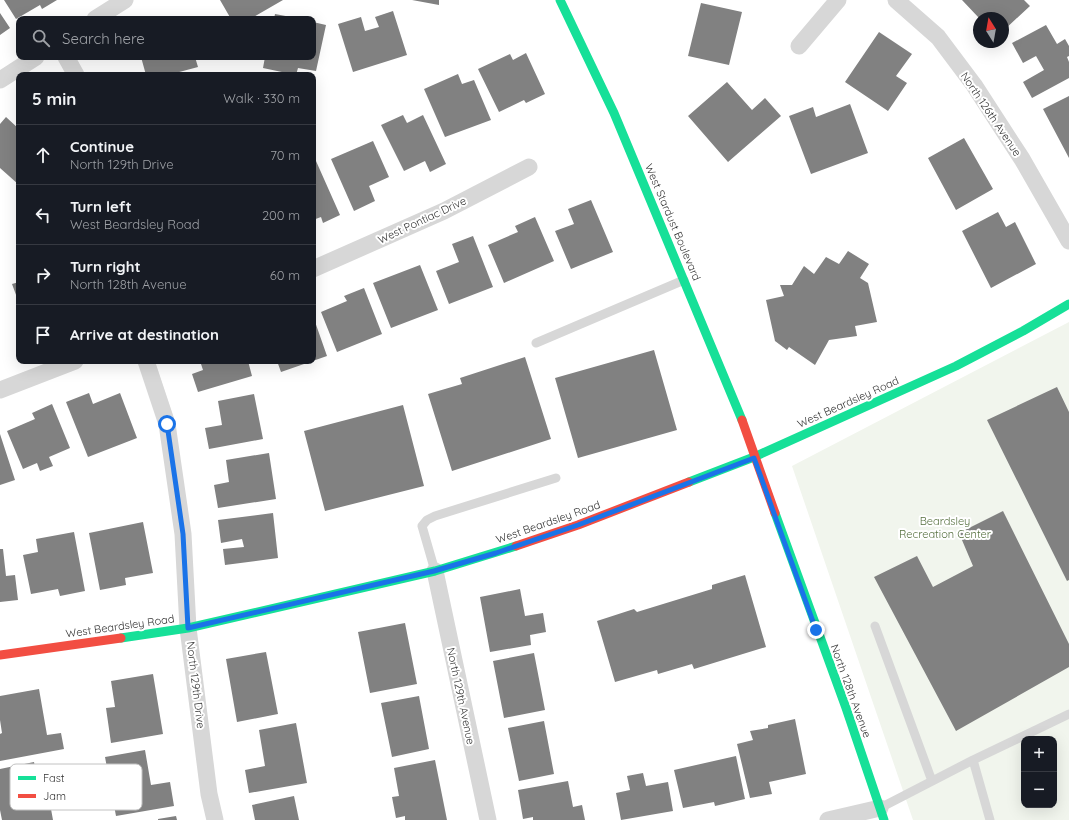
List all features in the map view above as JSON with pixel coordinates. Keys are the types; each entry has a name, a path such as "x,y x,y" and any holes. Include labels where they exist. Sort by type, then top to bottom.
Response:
{"street":[{"path":"100,16 126,0"},
{"name":"West Stardust Boulevard","path":"560,0 614,113 741,418 754,458"},
{"path":"799,46 838,0"},
{"name":"North 126th Avenue","path":"896,0 938,37 974,85 1022,159 1069,241"},
{"path":"0,80 31,60"},
{"path":"68,60 74,72"},
{"name":"West Pontiac Drive","path":"316,268 444,211 529,167"},
{"name":"West Beardsley Road","path":"0,655 188,628 434,571 496,553 578,525 754,458 956,366 1024,331 1069,304"},
{"path":"0,390 67,364"},
{"name":"North 129th Drive","path":"147,364 167,424 183,534 188,628 210,794 216,820"},
{"name":"North 128th Avenue","path":"754,458 846,708 882,814"},
{"name":"North 129th Avenue","path":"434,571 488,820"},
{"path":"828,820 882,814"}],"lane":[{"path":"536,343 684,280"},
{"path":"434,571 422,526 427,520 435,516 556,478"},
{"path":"875,626 932,781"},
{"path":"882,814 932,781 1069,714"},
{"path":"973,760 990,820"}],"green space":[{"name":"Beardsley Recreation Center","path":"1069,322 1069,820 913,820 792,466"}],"building":[{"path":"4,0 57,0 42,9 40,5 21,16 16,16 16,19"},
{"path":"220,0 283,0 255,16 229,16"},
{"path":"412,0 439,0 439,5"},
{"path":"962,0 1024,0 1030,6 1009,25 1009,12 973,12"},
{"path":"701,3 742,12 729,65 688,56"},
{"path":"393,11 407,55 353,72 338,24 361,17 365,31 379,27 375,17"},
{"path":"0,13 10,28 0,35"},
{"path":"275,14 286,16 275,16"},
{"path":"316,23 326,25 316,71 298,68 297,72 282,72 263,68 264,60 316,60"},
{"path":"1046,25 1057,44 1065,39 1069,46 1069,56 1067,57 1069,62 1069,78 1032,98 1023,82 1044,70 1036,56 1023,63 1012,43"},
{"path":"879,32 912,54 896,76 907,83 888,111 845,82"},
{"path":"526,53 545,94 526,103 524,100 499,112 478,69 510,54 513,60"},
{"path":"142,60 196,60 198,67 179,72 145,72"},
{"path":"458,74 462,84 474,80 491,120 445,137 424,89"},
{"path":"727,82 752,110 765,98 781,116 728,162 688,116"},
{"path":"1069,96 1069,158 1043,109"},
{"path":"850,104 868,153 811,174 789,116 813,107 816,117"},
{"path":"403,115 407,123 423,115 446,164 430,172 425,161 404,171 381,125"},
{"path":"6,117 16,126 16,182 0,168 0,124"},
{"path":"964,138 993,189 956,210 928,158"},
{"path":"373,141 389,177 369,186 375,201 354,211 331,159"},
{"path":"316,161 340,215 323,223 321,217 316,219"},
{"path":"591,200 613,252 571,269 555,231 574,224 568,209"},
{"path":"998,212 1006,227 1015,222 1036,264 991,288 962,231"},
{"path":"535,217 554,261 504,283 488,245 518,232 515,226"},
{"path":"473,236 493,287 449,304 436,271 459,262 452,244"},
{"path":"848,251 869,264 860,278 868,283 877,322 855,326 857,336 829,340 815,365 789,347 787,350 775,341 766,300 784,296 780,285 792,285 804,266 814,274 826,257 839,264"},
{"path":"420,265 438,310 391,328 373,283"},
{"path":"16,283 16,295 12,284"},
{"path":"364,288 382,334 337,352 321,312 347,301 344,296"},
{"path":"316,325 327,356 316,360"},
{"path":"654,350 677,430 578,458 555,378"},
{"path":"525,357 551,439 452,471 428,394 462,384 460,378"},
{"path":"201,364 249,364 252,376 198,392 192,374 203,370"},
{"path":"278,364 304,364 281,372"},
{"path":"1057,387 1069,412 1069,580 1067,581 987,420"},
{"path":"89,393 93,404 120,393 137,438 88,457 66,402"},
{"path":"254,394 263,439 209,449 205,428 222,425 218,401"},
{"path":"52,404 70,448 49,457 53,466 40,471 37,463 23,469 7,431 35,419 32,413"},
{"path":"403,405 424,486 325,511 304,431"},
{"path":"0,434 15,480 0,485"},
{"path":"269,453 276,499 218,508 214,485 229,482 226,460"},
{"path":"1003,511 1069,644 1069,667 956,731 874,577 917,556 933,587 973,566 959,533"},
{"path":"273,513 278,558 225,565 223,549 244,547 242,539 221,543 218,520"},
{"path":"143,522 153,573 125,578 126,585 100,590 89,533"},
{"path":"74,532 85,591 60,596 58,589 31,594 23,555 38,552 36,539"},
{"path":"0,549 3,549 6,576 15,575 18,600 0,602"},
{"path":"745,575 766,647 694,669 692,664 658,674 657,670 615,682 597,621 634,609 637,612 712,589 712,585"},
{"path":"520,589 525,616 543,613 546,632 530,635 531,645 490,652 480,597"},
{"path":"405,623 417,684 370,693 358,632"},
{"path":"266,652 278,714 237,722 226,659"},
{"path":"534,653 545,710 504,718 493,661"},
{"path":"153,674 163,734 111,743 106,708 115,707 111,681"},
{"path":"39,689 47,735 61,733 64,749 0,761 0,734 2,733 0,720 0,696"},
{"path":"419,696 429,749 392,757 381,703"},
{"path":"795,719 806,774 769,782 772,794 750,798 737,744 753,740 750,731 768,728 768,725"},
{"path":"544,721 554,774 519,781 508,728"},
{"path":"296,723 307,783 249,793 245,770 265,766 259,730"},
{"path":"145,750 151,785 170,782 174,806 116,816 115,810 142,810 142,764 106,764 105,757"},
{"path":"736,756 745,799 715,806 714,802 683,808 674,770"},
{"path":"435,760 447,820 405,820 405,816 396,818 392,797 399,796 394,768"},
{"path":"34,762 34,764 24,764"},
{"path":"10,767 10,810 51,810 53,820 2,820 0,810 0,769"},
{"path":"643,773 646,786 668,782 673,811 621,820 616,793 630,790 627,776"},
{"path":"568,781 573,807 582,805 585,820 533,820 533,817 523,819 518,790"},
{"path":"294,796 299,820 255,820 252,805"},
{"path":"176,816 177,820 158,820 158,819"}],"traffic: fast":[{"path":"560,0 614,113 742,420"},
{"path":"689,482 754,457 956,366 1023,331 1069,304"},
{"path":"775,513 846,708 884,820"},
{"path":"121,638 188,628 435,571 516,546"}],"traffic: jam":[{"path":"742,420 775,513"},
{"path":"516,546 578,525 689,482"},
{"path":"0,655 121,638"}],"route":[{"path":"167,424 183,534 188,628 434,571 496,553 578,525 754,458 816,630"}]}
